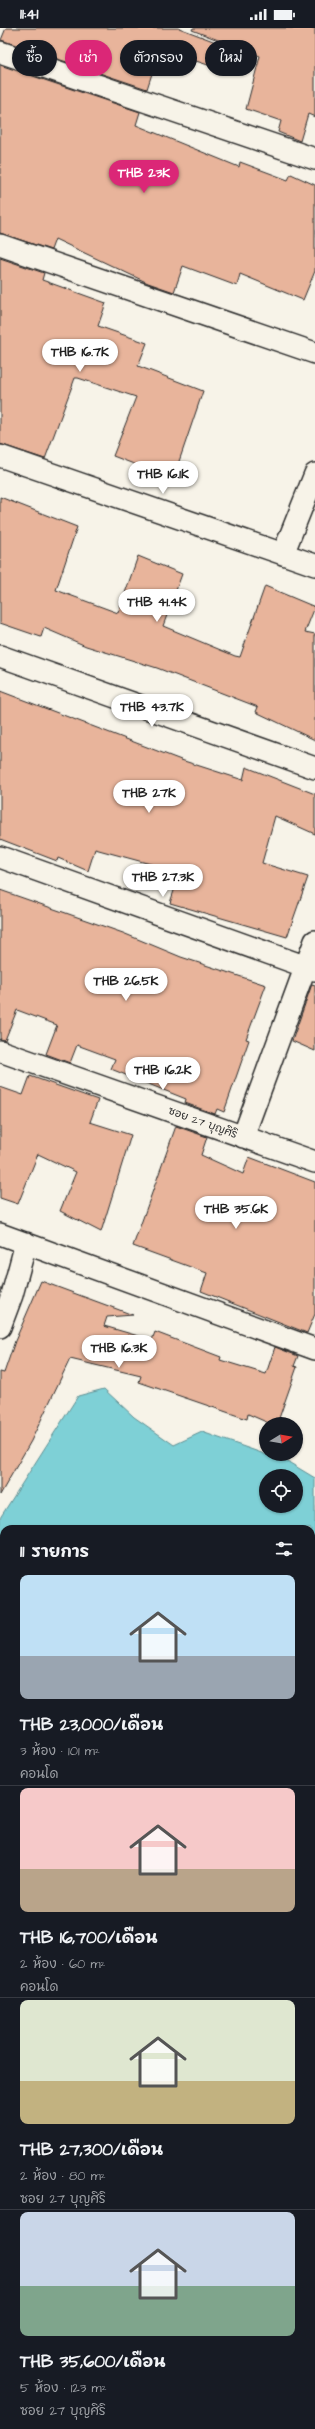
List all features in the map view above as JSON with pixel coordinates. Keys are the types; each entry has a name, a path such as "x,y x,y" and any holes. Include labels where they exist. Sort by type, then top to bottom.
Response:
{"street":[{"path":"0,52 315,159"},
{"path":"0,245 315,353"},
{"path":"0,456 315,565"},
{"path":"283,554 315,474"},
{"path":"0,656 315,768"},
{"path":"0,857 311,969"},
{"path":"243,1137 311,969 315,940"},
{"name":"ซอย 27 บุญศิริ","path":"0,1050 315,1162"},
{"path":"0,1234 315,1349"},
{"path":"0,1327 12,1295 26,1243"}],"water":[{"path":"104,1389 134,1417 174,1445 202,1432 259,1452 259,1461 284,1461 300,1469 259,1469 259,1513 303,1513 303,1471 315,1478 315,1525 0,1525 0,1518 78,1396"}],"building":[{"path":"6,28 179,28 210,40 205,40 205,64 197,61 197,40 120,40 120,76 151,76 147,89 108,76 112,76 112,40 65,40 65,61 57,59 57,40 12,40 12,44 1,40"},
{"path":"193,28 315,28 315,117 308,114 300,141 278,132 281,121 246,109 255,76 257,76 257,67 260,56 257,55 257,40 218,40 192,30"},
{"path":"0,65 12,69 12,76 33,76 140,112 136,125 239,167 240,162 288,180 291,174 315,185 315,271 303,300 240,274 237,286 183,266 174,292 148,283 55,239 51,250 0,233"},
{"path":"0,258 44,273 42,280 106,303 98,326 147,343 138,366 203,391 173,479 113,456 136,397 78,378 75,378 45,459 0,444"},
{"path":"0,497 77,527 56,590 118,613 138,556 182,574 163,626 235,656 240,657 265,586 315,607 305,632 315,634 315,740 256,712 258,707 157,668 86,646 44,628 41,637 0,623"},
{"path":"0,691 181,760 243,780 246,767 315,794 315,834 275,816 262,863 308,877 287,937 170,903 180,872 95,849 88,871 58,858 57,861 0,839"},
{"path":"0,890 123,933 181,957 266,985 246,1039 249,1040 224,1112 217,1109 215,1114 185,1103 186,1099 111,1069 115,1059 77,1045 70,1063 46,1054 57,1025 17,1010 5,1040 0,1039"},
{"path":"312,984 315,985 315,1051 292,1041"},
{"path":"30,1076 98,1100 90,1122 131,1135 101,1232 60,1211 76,1172 38,1154 18,1204 0,1198 0,1087 23,1095"},
{"path":"176,1126 207,1137 201,1155 243,1174 249,1157 315,1182 315,1314 307,1333 201,1291 207,1273 133,1246"},
{"path":"41,1281 133,1315 107,1317 104,1326 152,1340 155,1332 221,1357 220,1360 266,1374 275,1347 298,1356 294,1366 297,1367 279,1417 259,1417 259,1419 248,1414 247,1419 139,1382 141,1376 70,1359 31,1441 0,1495 0,1372 4,1373 15,1341"}]}
